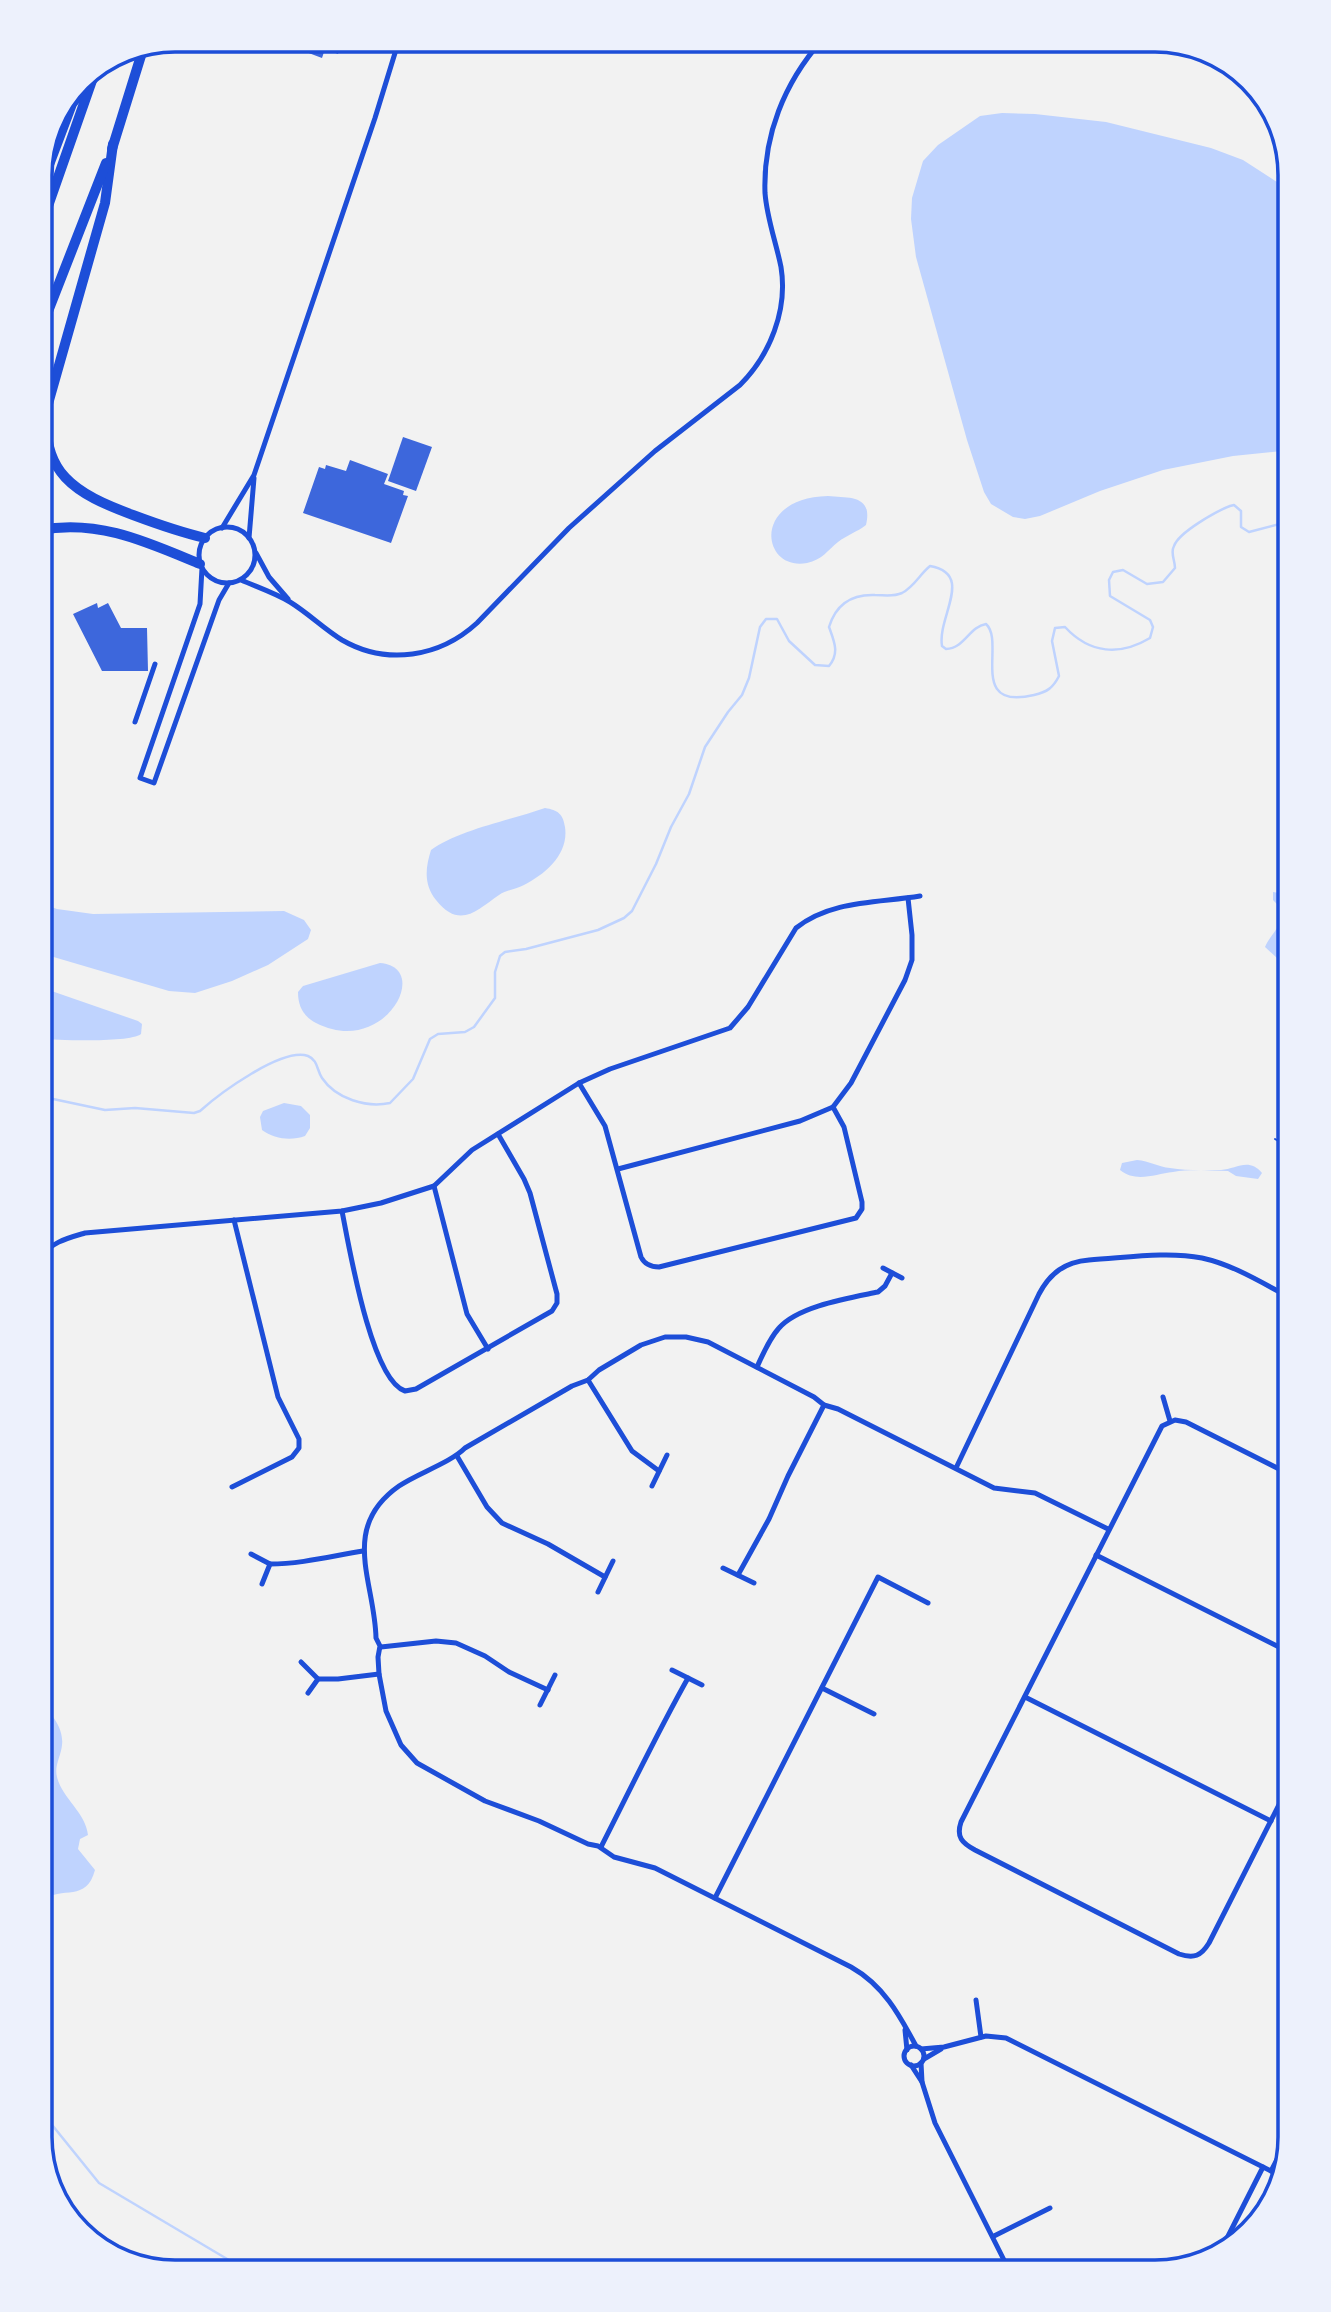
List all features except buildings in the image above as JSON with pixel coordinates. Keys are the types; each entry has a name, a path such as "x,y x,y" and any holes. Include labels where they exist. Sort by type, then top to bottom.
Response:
{"highway":[{"path":"53,301 86,221 141,58"},
{"path":"53,189 89,88"},
{"path":"57,144 66,119"},
{"path":"53,387 105,203 113,144"},
{"path":"53,458 62,473 86,496 164,527 205,537"},
{"path":"53,528 103,529 127,535 201,566"}],"street":[{"path":"229,583 219,600 154,783 140,778 200,604 199,550 205,537 222,527 254,475 395,52"},
{"path":"222,527 237,529 249,538 269,577 290,601 342,640 372,652 412,655 447,645 477,623 558,539 633,471 748,377 771,340 782,292 781,268 768,218 765,192 768,151 774,123 789,85 812,53"},
{"path":"249,538 254,475"},
{"path":"201,566 213,580 229,583 241,580 251,569 254,547"},
{"path":"241,580 290,601"},
{"path":"135,722 155,664"},
{"path":"164,708 179,713"},
{"path":"52,1247 61,1240 85,1233 342,1211 381,1203 434,1186 472,1150 579,1083 610,1069 730,1027 748,1007 796,928 807,919 836,907 920,896"},
{"path":"618,1169 800,1121 833,1107 851,1083 912,960 908,898"},
{"path":"579,1083 605,1126 641,1257 648,1265 659,1268 850,1221 860,1215 862,1202 847,1139 833,1107"},
{"path":"342,1211 373,1343 394,1384 405,1391 416,1389 552,1311 557,1303 530,1193 498,1134"},
{"path":"434,1186 467,1314 488,1349"},
{"path":"232,1488 292,1457 299,1448 299,1439 278,1397 234,1220"},
{"path":"956,1468 1039,1294 1050,1276 1063,1267 1076,1261 1089,1260 1197,1257 1228,1266 1278,1291"},
{"path":"883,1268 902,1278"},
{"path":"757,1367 775,1332 789,1319 811,1309 878,1292 892,1273"},
{"path":"922,2082 923,2061 919,2048 885,1994 867,1976 655,1868 614,1857 601,1847 485,1801 417,1763 405,1751 392,1729 383,1702 378,1657 381,1647 376,1638 363,1551 370,1522 391,1493 426,1470 457,1456 465,1448 577,1383 589,1380 599,1370 641,1345 672,1336 698,1339 757,1367 824,1405 838,1409 1000,1490 1026,1492 1046,1498 1108,1529"},
{"path":"589,1380 632,1451 659,1471"},
{"path":"1163,1397 1170,1421"},
{"path":"738,1575 769,1519 824,1405"},
{"path":"1278,1468 1186,1422 1170,1421 1159,1430 958,1832 961,1841 967,1846 1186,1956 1199,1955 1209,1943 1278,1807"},
{"path":"652,1486 667,1455"},
{"path":"457,1456 487,1507 502,1523 548,1544 605,1577"},
{"path":"251,1554 270,1564 301,1563 363,1551"},
{"path":"1096,1555 1278,1646"},
{"path":"598,1592 613,1561"},
{"path":"262,1584 270,1564"},
{"path":"723,1568 754,1583"},
{"path":"715,1898 878,1577 928,1602"},
{"path":"381,1647 436,1641 456,1643 548,1690"},
{"path":"301,1662 318,1679 379,1674"},
{"path":"672,1670 702,1685"},
{"path":"540,1705 555,1675"},
{"path":"601,1847 688,1678"},
{"path":"308,1693 318,1679"},
{"path":"822,1688 874,1714"},
{"path":"1025,1697 1271,1821"},
{"path":"976,2000 981,2037"},
{"path":"905,2027 905,2058 922,2082 942,2137 1004,2260"},
{"path":"911,2065 944,2048 981,2037 996,2036 1013,2041 1271,2171 1275,2163"},
{"path":"907,2050 944,2048"},
{"path":"1229,2235 1264,2167"},
{"path":"993,2236 1050,2208"}],"water":[{"path":"1002,113 1035,114 1106,122 1211,148 1243,160 1278,183 1278,451 1233,456 1163,470 1100,491 1040,516 1025,519 1013,517 991,504 984,492 967,440 916,257 911,219 912,198 923,161 938,145 980,116"},
{"path":"828,496 852,498 863,503 867,515 866,525 812,562 792,563 780,557 773,546 771,534 775,520 785,509 803,500"},
{"path":"545,808 559,813 565,827 560,854 548,869 521,886 502,893 476,911 461,916 445,909 436,900 429,889 427,876 431,850 470,831"},
{"path":"1273,892 1278,893 1278,906 1273,900"},
{"path":"53,907 93,914 284,911 304,920 311,930 308,939 268,965 232,981 195,993 169,991 53,957"},
{"path":"1278,927 1278,958 1265,947"},
{"path":"380,963 395,968 402,979 401,993 393,1008 380,1020 362,1029 340,1031 316,1023 302,1010 298,992 303,986"},
{"path":"53,991 142,1024 141,1034 134,1037 53,1039"},
{"path":"284,1103 301,1106 310,1115 310,1128 305,1136 283,1138 262,1130 260,1117 263,1111"},
{"path":"1137,1160 1166,1167 1201,1170 1139,1177 1120,1170 1122,1163"},
{"path":"1247,1165 1262,1173 1258,1179 1236,1176 1228,1171 1201,1170 1221,1170"},
{"path":"52,1715 62,1739 57,1777 86,1827 88,1835 80,1839 78,1849 95,1870 86,1887 52,1895"}],"waterway":[{"path":"53,1099 105,1110 135,1108 194,1113 251,1074 283,1058 297,1055 311,1058 328,1085 344,1096 362,1103 390,1103 413,1079 430,1039 438,1034 465,1032 474,1027 495,998 495,972 500,956 505,952 598,930 624,918 632,911 689,794 705,747 742,695 749,678 760,627 766,619 777,619 789,641 815,665 829,666 835,652 829,627 840,607 859,596 902,593 930,566 943,571 950,578 952,587 942,646 946,649 952,648 975,629 986,624 993,645 992,672 1001,693 1014,697 1034,695 1049,689 1059,676 1052,641 1055,628 1065,627 1085,643 1106,649 1128,648 1150,638 1153,627 1150,620 1110,596 1109,580 1113,572 1123,570 1147,584 1163,582 1175,568 1172,551 1177,540 1216,512 1230,506 1234,505 1241,511 1241,527 1249,532 1278,524"},
{"path":"52,2125 99,2183 227,2259"}]}
